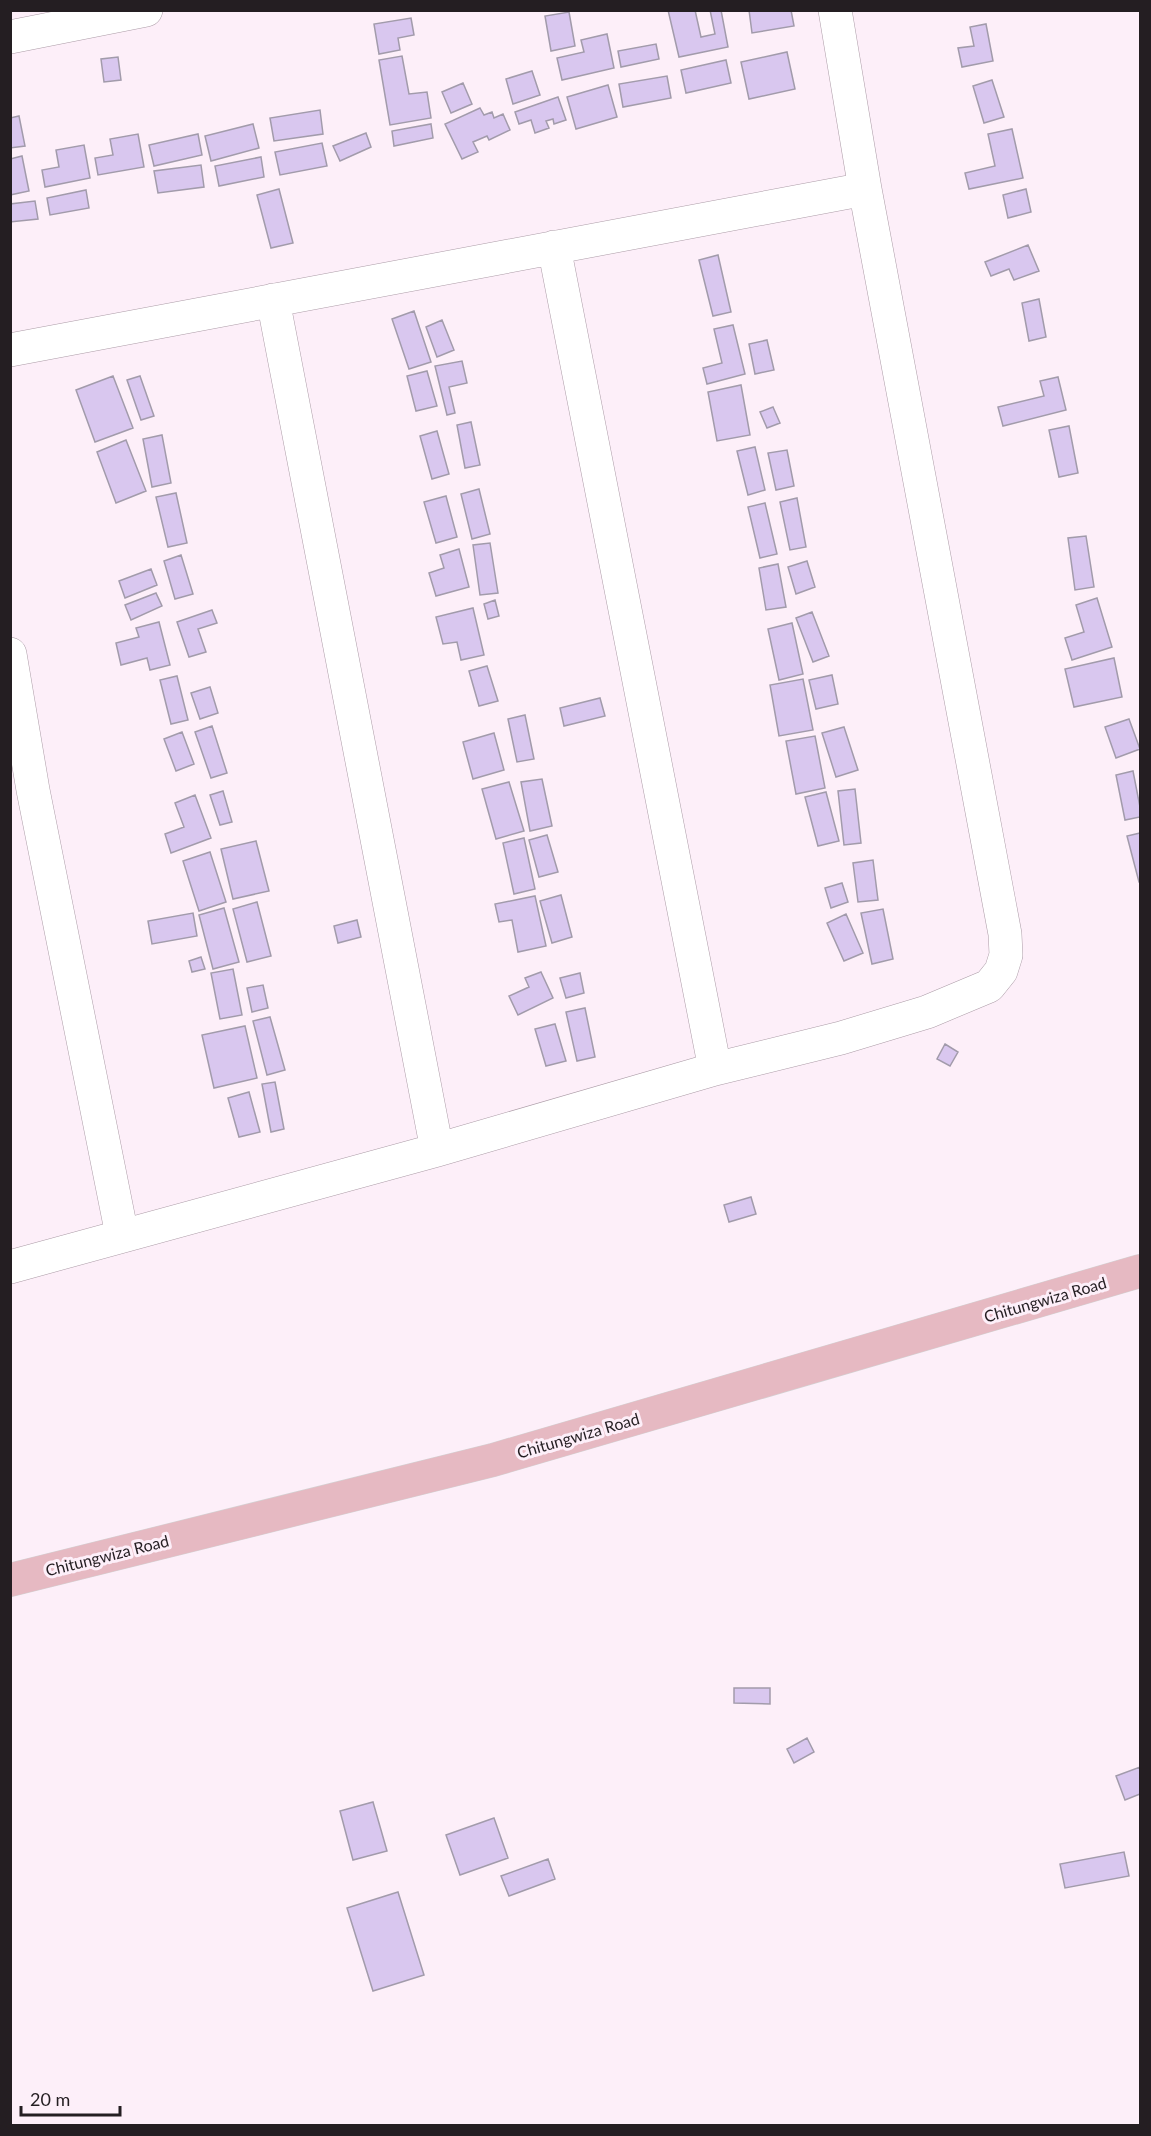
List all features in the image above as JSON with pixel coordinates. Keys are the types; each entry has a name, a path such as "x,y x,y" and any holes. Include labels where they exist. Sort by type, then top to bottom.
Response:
{"main road":[{"name":"Chitungwiza Road","path":"10,1580 493,1460 1140,1270"}],"street":[{"path":"10,37 146,10"},
{"path":"10,1267 437,1150 715,1069 841,1038 927,1012 967,996 989,986 1001,971 1006,955 1003,922 865,189 834,10"},
{"path":"10,350 865,189"},
{"path":"554,248 715,1069"},
{"path":"273,300 437,1150"},
{"path":"10,654 33,790 122,1235"}],"building":[{"path":"668,10 695,10 701,37 715,34 710,10 721,10 728,47 679,57"},
{"path":"749,10 791,10 794,26 752,33"},
{"path":"569,12 575,46 551,51 545,16"},
{"path":"411,18 414,35 398,38 400,50 379,54 374,24"},
{"path":"986,24 993,61 962,67 958,48 974,46 970,27"},
{"path":"607,34 614,68 562,80 557,58 584,52 581,40"},
{"path":"656,44 659,59 621,67 618,51"},
{"path":"787,52 795,89 749,99 741,62"},
{"path":"402,56 409,94 427,92 431,118 390,125 379,60"},
{"path":"118,57 121,80 104,82 101,59"},
{"path":"726,60 731,83 686,93 681,70"},
{"path":"532,71 540,95 513,104 506,79"},
{"path":"667,76 671,98 623,107 619,84"},
{"path":"992,80 1004,117 984,123 973,86"},
{"path":"463,83 472,104 451,113 442,92"},
{"path":"608,85 617,117 576,129 567,97"},
{"path":"558,97 566,120 554,124 553,119 546,121 549,128 535,133 531,120 519,124 515,112"},
{"path":"480,108 484,115 492,112 494,118 503,114 510,130 489,140 487,136 473,142 478,152 462,159 445,124"},
{"path":"320,110 323,134 274,141 270,118"},
{"path":"19,116 25,146 10,148 10,118"},
{"path":"253,124 259,148 211,161 205,136"},
{"path":"431,124 433,138 394,146 392,131"},
{"path":"1012,129 1023,178 969,189 965,173 995,166 988,134"},
{"path":"366,133 371,147 340,161 333,146"},
{"path":"138,134 144,167 98,175 95,158 113,155 110,139"},
{"path":"198,134 202,155 154,166 149,145"},
{"path":"322,143 327,166 280,175 275,152"},
{"path":"84,145 90,178 45,187 42,170 59,167 56,150"},
{"path":"22,156 29,191 10,195 10,159"},
{"path":"261,157 264,177 219,186 215,166"},
{"path":"201,165 204,187 158,193 154,171"},
{"path":"279,189 293,243 271,248 257,195"},
{"path":"1026,189 1031,212 1008,218 1003,195"},
{"path":"86,190 89,208 50,215 47,198"},
{"path":"35,201 38,219 10,222 10,204"},
{"path":"1028,245 1039,271 1014,280 1009,269 991,276 985,262"},
{"path":"718,255 731,312 713,316 699,260"},
{"path":"1039,299 1046,337 1029,341 1022,303"},
{"path":"414,311 431,362 409,369 392,319"},
{"path":"442,320 454,350 437,357 426,327"},
{"path":"733,325 745,374 707,384 703,368 722,363 714,329"},
{"path":"767,340 774,370 755,374 749,344"},
{"path":"462,361 467,383 449,387 455,413 447,415 435,366"},
{"path":"427,371 437,406 416,411 407,376"},
{"path":"113,376 133,428 95,442 76,390"},
{"path":"140,376 154,416 141,420 127,380"},
{"path":"1058,377 1066,410 1003,426 998,407 1044,396 1040,381"},
{"path":"741,385 750,435 717,441 708,392"},
{"path":"773,407 780,423 767,428 760,412"},
{"path":"471,422 480,465 465,468 457,425"},
{"path":"1069,426 1078,473 1059,477 1049,430"},
{"path":"437,431 449,474 432,479 420,436"},
{"path":"162,435 171,483 152,487 143,439"},
{"path":"126,440 146,491 116,503 97,452"},
{"path":"755,447 765,490 748,495 737,451"},
{"path":"787,450 794,486 776,490 768,453"},
{"path":"479,489 490,534 472,539 461,494"},
{"path":"176,493 187,543 168,547 156,497"},
{"path":"446,496 457,537 436,543 424,502"},
{"path":"797,498 806,547 790,550 780,502"},
{"path":"765,503 777,554 760,558 748,507"},
{"path":"1086,536 1094,587 1075,590 1068,538"},
{"path":"490,543 498,593 480,595 473,545"},
{"path":"459,549 469,587 436,596 429,573 444,568 440,555"},
{"path":"181,555 193,594 175,599 164,561"},
{"path":"807,561 815,587 796,594 788,567"},
{"path":"778,564 786,607 766,610 759,568"},
{"path":"151,569 157,585 125,598 119,581"},
{"path":"156,593 162,606 131,620 125,605"},
{"path":"1097,598 1112,647 1072,660 1065,638 1084,632 1076,605"},
{"path":"495,600 499,616 488,619 484,604"},
{"path":"473,608 484,655 461,660 457,642 443,644 436,617"},
{"path":"212,610 217,623 198,629 206,652 189,657 177,622"},
{"path":"812,612 829,656 813,662 796,618"},
{"path":"159,622 170,665 150,670 147,658 121,665 116,643 139,637 136,628"},
{"path":"792,623 803,674 779,680 768,629"},
{"path":"1114,658 1122,697 1074,707 1065,669"},
{"path":"487,666 498,701 479,706 469,671"},
{"path":"832,675 838,704 816,709 809,680"},
{"path":"177,676 188,720 171,724 160,680"},
{"path":"803,679 813,730 779,736 770,685"},
{"path":"210,687 218,713 200,719 191,693"},
{"path":"600,698 605,716 564,726 560,708"},
{"path":"525,715 534,759 517,762 508,719"},
{"path":"1129,719 1140,749 1116,758 1105,727"},
{"path":"212,726 227,773 211,778 195,732"},
{"path":"844,727 858,770 836,777 822,733"},
{"path":"182,732 194,764 176,771 164,739"},
{"path":"494,733 504,770 473,779 463,742"},
{"path":"815,736 825,788 796,794 786,741"},
{"path":"1133,771 1140,817 1125,820 1116,775"},
{"path":"542,779 552,826 530,831 521,782"},
{"path":"509,782 524,831 496,839 482,789"},
{"path":"855,789 861,843 844,845 838,791"},
{"path":"223,791 232,822 220,825 210,795"},
{"path":"826,792 839,841 818,846 805,797"},
{"path":"195,795 211,838 171,853 165,834 184,827 175,803"},
{"path":"1140,833 1140,882 1139,882 1127,836"},
{"path":"547,835 558,872 539,877 529,840"},
{"path":"524,838 535,889 514,894 503,843"},
{"path":"256,841 269,891 233,899 221,849"},
{"path":"210,852 226,902 199,911 183,861"},
{"path":"873,860 878,900 858,902 853,863"},
{"path":"842,883 848,902 831,908 825,888"},
{"path":"561,895 572,937 552,943 540,901"},
{"path":"535,896 546,946 518,952 512,920 499,922 495,904"},
{"path":"257,902 271,956 247,962 233,909"},
{"path":"224,908 239,962 213,969 199,915"},
{"path":"883,909 893,959 872,964 861,913"},
{"path":"193,913 197,936 152,944 148,921"},
{"path":"846,914 863,953 844,961 827,923"},
{"path":"357,920 361,937 338,943 334,926"},
{"path":"201,957 205,969 192,972 189,961"},
{"path":"233,969 242,1015 220,1019 211,973"},
{"path":"541,972 553,998 518,1015 509,996 529,987 525,978"},
{"path":"580,973 584,993 566,998 560,978"},
{"path":"263,985 268,1008 252,1012 247,988"},
{"path":"585,1008 595,1057 577,1061 566,1012"},
{"path":"270,1017 285,1070 267,1075 253,1021"},
{"path":"555,1024 566,1061 546,1066 535,1029"},
{"path":"245,1026 257,1078 214,1088 202,1035"},
{"path":"945,1044 958,1052 950,1066 937,1059"},
{"path":"275,1082 284,1129 271,1132 262,1084"},
{"path":"249,1092 260,1132 239,1137 228,1098"},
{"path":"751,1197 756,1214 729,1222 724,1205"},
{"path":"734,1688 770,1688 770,1704 734,1703"},
{"path":"807,1738 814,1752 794,1763 787,1749"},
{"path":"1140,1767 1140,1794 1125,1800 1116,1776"},
{"path":"373,1802 387,1851 353,1860 340,1811"},
{"path":"494,1818 508,1858 460,1875 446,1835"},
{"path":"1124,1852 1129,1876 1065,1888 1060,1864"},
{"path":"548,1859 555,1879 509,1896 501,1876"},
{"path":"398,1892 424,1975 373,1991 347,1908"}]}
